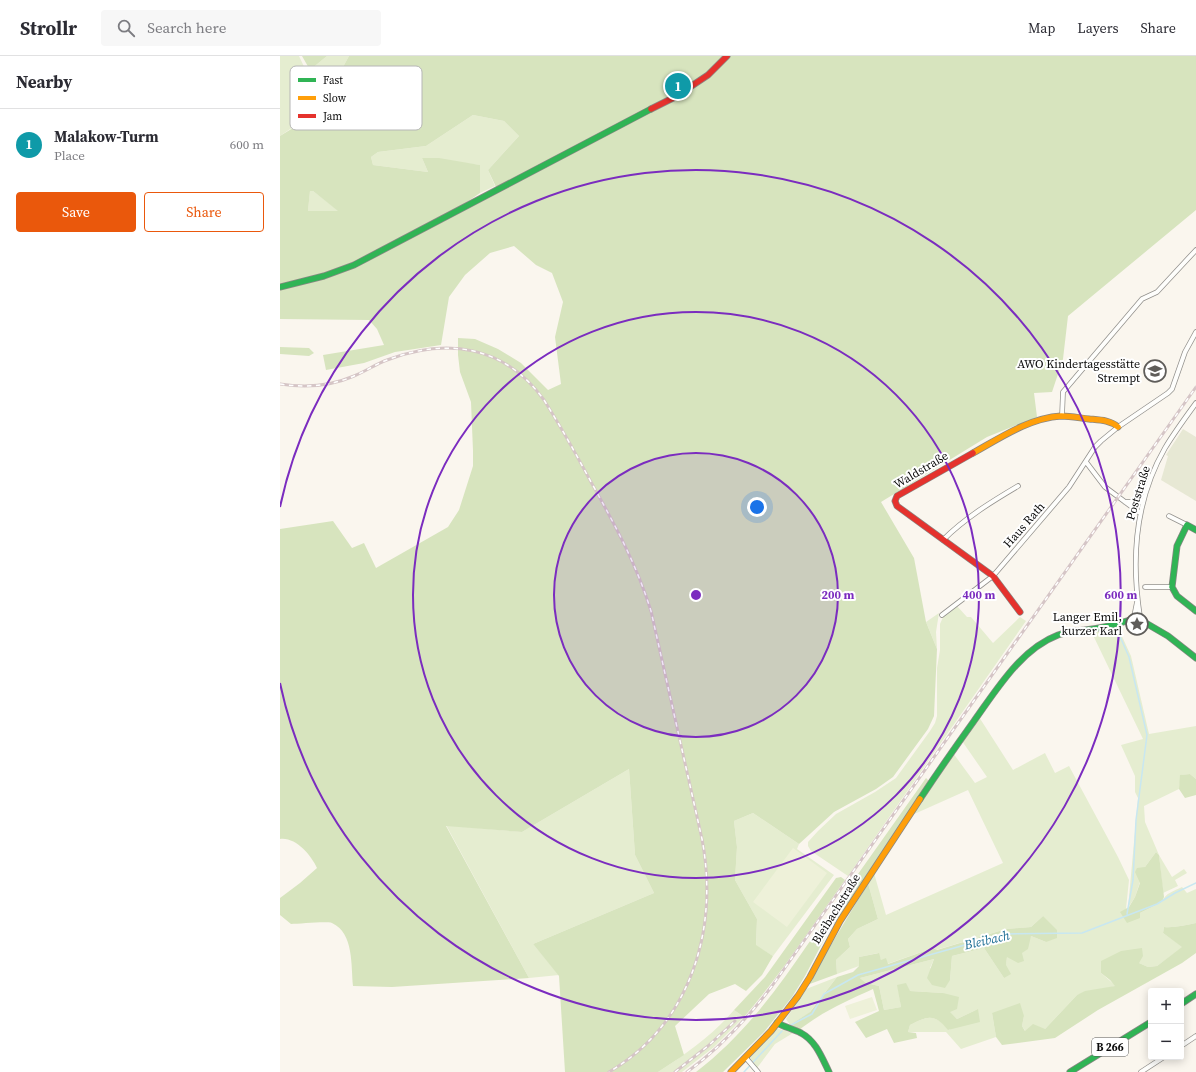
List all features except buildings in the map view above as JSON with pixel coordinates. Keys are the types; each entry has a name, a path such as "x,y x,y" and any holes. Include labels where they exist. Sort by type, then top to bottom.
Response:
{"street":[{"path":"280,287 324,276 354,265 386,250 624,122 675,97 708,75 727,56"},
{"path":"1062,416 1062,392 1142,299 1157,292 1196,250"},
{"name":"Haus Rath","path":"942,615 993,576 1069,488 1095,447 1107,435 1172,389 1185,352 1196,332"},
{"name":"Poststraße","path":"1140,617 1135,552 1140,513 1149,483 1165,448 1196,403"},
{"path":"1191,409 1196,412"},
{"name":"Waldstraße","path":"1020,612 999,582 993,576 897,506 895,501 897,496 1019,428 1040,419 1062,416 1106,421 1113,423 1118,427"},
{"path":"1086,462 1105,487 1140,513"},
{"path":"943,540 956,526 981,508 1018,486"},
{"path":"1124,502 1143,502"},
{"path":"1169,516 1196,530"},
{"path":"1186,525 1177,546 1172,587 1177,596 1196,611"},
{"path":"1144,587 1172,587"},
{"name":"Poststraße","path":"1132,619 1138,600"},
{"path":"1112,626 1140,617 1144,622 1168,636 1196,658"},
{"path":"1131,627 1132,619"},
{"path":"1142,629 1144,622"},
{"path":"1112,626 1131,627 1136,631 1142,629 1159,631"},
{"name":"Bleibachstraße","path":"731,1072 748,1060 805,984 839,921 952,752 996,691 1037,646 1046,640 1060,634 1112,626"},
{"path":"1184,1002 1196,994"},
{"path":"776,1023 808,1038 818,1050 830,1072"},
{"name":"B 266","path":"1070,1072 1148,1024"},
{"path":"1184,1044 1196,1036"},
{"path":"748,1060 756,1070"},
{"path":"1141,1072 1159,1060"}],"green space":[{"path":"280,56 299,56 304,66 290,66 290,129 280,136"},
{"path":"302,56 327,56 315,66 308,66"},
{"path":"327,56 349,56 344,66 315,66"},
{"path":"349,56 1196,56 1196,210 1068,316 1063,359 1052,392 1034,393 1037,417 987,437 881,502 914,558 926,622 937,649 934,716 928,729 893,777 876,789 834,812 799,844 753,813 734,821 737,847 735,880 757,919 756,945 773,956 762,975 746,991 735,984 709,994 675,1026 684,1055 658,1072 565,1072 559,976 533,944 654,893 635,855 629,769 522,832 446,826 529,978 392,987 353,986 348,942 339,928 329,922 291,924 280,915 280,898 317,868 307,853 297,844 286,839 280,839 280,529 333,521 352,548 364,543 376,568 448,527 459,510 473,466 471,402 460,372 458,338 475,339 498,349 521,363 548,390 561,384 555,337 563,302 552,273 536,265 514,246 490,253 465,275 449,297 441,345 395,352 364,363 326,370 323,355 384,345 377,329 369,320 280,319 280,136 290,130 422,130 422,66 344,66","holes":["473,115 504,121 519,136 488,170 496,187 443,222 441,220 480,193 480,165 439,158 422,158 428,172 373,165 371,157 378,152 426,146","310,191 313,191 338,211 308,211"]},
{"path":"473,115 504,121 519,136 488,170 495,186 480,193 480,165 422,158 428,172 373,165 371,157 378,152 426,146"},
{"path":"310,190 313,191 339,211 308,211"},
{"path":"280,347 309,348 314,353 309,356 280,354"},
{"path":"1183,429 1196,437 1196,501 1161,480 1168,456 1166,455"},
{"path":"957,606 967,617 971,617 993,643 1020,617 1026,621 848,876 811,851 808,846 808,842 836,814 875,792 896,778 930,731 937,716 937,668 940,650 940,624 944,615"},
{"path":"939,613 936,632 937,649 926,622"},
{"path":"1106,630 1120,632 1131,656 1149,734 1196,726 1196,779 1190,774 1181,775 1179,789 1144,806 1145,822 1159,855 1156,852 1145,867 1135,897 1128,908 1138,798 1135,792 1135,776 1121,745 1143,739 1092,633"},
{"path":"979,717 1013,770 1045,753 1055,773 1069,766 1129,880 1126,909 1121,913 1140,913 1162,902 1168,894 1182,887 1187,893 1196,889 1196,923 1176,927 1164,927 1163,933 1183,947 1157,966 1148,967 1139,963 1101,973 1116,986 1077,995 1045,1029 1026,1032 1022,1026 1024,1016 992,1013 996,1037 961,1049 946,1032 908,1032 910,1025 926,1018 931,1018 939,1021 949,1030 978,1009 957,1019 949,1012 943,993 910,991 898,986 901,1007 884,1010 879,986 866,983 860,978 934,959 930,968 950,980 952,956 984,948 1004,978 1007,957 1021,953 1031,936 1046,942 1043,916 1031,927 1006,929 936,950 933,948 887,964 881,960 878,953 859,957 859,966 837,974 836,960 850,947 848,939 857,929 878,919 868,883 874,873 886,915 1003,863 968,790 912,815 953,753 975,783 987,777 962,741"},
{"path":"629,769 635,855 654,893 533,944 559,975 529,978 446,825 522,832"},
{"path":"1190,774 1196,779 1196,795 1185,798 1179,789 1180,775"},
{"path":"926,778 929,781 827,934 792,997 764,1032 723,1072 696,1072 729,1044 770,996"},
{"path":"753,813 799,844 797,849 834,875 773,956 756,946 757,919 735,880 737,847 734,821"},
{"path":"793,848 827,873 787,927 753,902"},
{"path":"1156,852 1159,855 1164,897 1162,902 1140,913 1140,918 1127,923 1120,912 1129,907 1135,897 1140,883 1135,872 1137,868 1145,867"},
{"path":"1159,855 1172,877 1184,869 1187,873 1175,880 1178,886 1163,893"},
{"path":"841,877 845,880 784,967 758,1001 744,1017 734,1010 765,977 836,878"},
{"path":"868,883 878,919 857,929 848,939 850,947 836,960 837,974 807,985"},
{"path":"1043,916 1057,930 1057,938 1046,942 1031,936 1028,949 1022,953 1024,961 1018,963 1007,957 1006,965 1011,974 1004,978 984,948 952,956 950,980 945,988 932,985 927,978 934,959 860,978 866,983 879,986 884,1010 901,1007 897,985 906,983 910,991 943,993 959,997 957,1009 950,1012 957,1019 978,1009 980,1022 948,1030 939,1021 926,1018 910,1025 908,1032 916,1033 917,1038 894,1043 887,1029 866,1038 855,1022 879,1011 873,989 825,1012 799,1030 790,1025 810,1012 837,977 853,972 859,966 859,957 879,953 881,960 886,958 888,964 933,948 937,950 1006,929 1031,927"},
{"path":"1196,923 1196,953 1182,963 1098,1010 1055,1038 1002,1045 996,1037 992,1013 1020,1003 1024,1016 1022,1026 1025,1031 1033,1024 1045,1029 1077,995 1085,991 1115,986 1101,973 1101,961 1121,951 1142,948 1143,956 1139,963 1148,967 1157,966 1182,947 1163,933 1164,927 1176,927"},
{"path":"837,977 809,1013 790,1025 786,1019 806,989"},
{"path":"872,997 877,1010 850,1019 845,1006"},
{"path":"734,1010 744,1017 714,1047 682,1072 658,1072 699,1044"},
{"path":"776,1028 793,1033 775,1044 757,1068 750,1058"}],"waterway":[{"path":"1118,632 1129,657 1147,735 1136,820 1133,880 1127,914"},
{"name":"Bleibach","path":"791,1025 812,1014 824,994 858,975 1004,934 1082,933 1157,904 1196,883"},
{"name":"Bleibach","path":"744,1072 782,1031"}],"railway":[{"path":"280,384 308,386 336,382 354,376 387,360 410,353 432,349 453,348 474,351 493,358 512,368 529,382 544,400 574,451 624,545 639,577 651,611 702,839 706,873 706,907 702,940 693,971 679,1001 661,1028 637,1052 609,1072"},
{"path":"687,1072 722,1043 753,1010 772,986 1196,387"},
{"path":"675,1072 708,1046 735,1021"}],"traffic: fast":[{"path":"280,287 324,276 354,265 651,109"},
{"path":"1196,530 1187,525 1177,546 1172,587 1177,596 1196,611"},
{"path":"920,799 1001,683 1032,650 1045,641 1058,635 1108,626 1130,620"},
{"path":"1144,622 1168,636 1196,658"},
{"path":"1184,1002 1196,994"},
{"path":"777,1023 801,1033 811,1040 829,1072"},
{"path":"1070,1072 1148,1024"}],"traffic: slow":[{"path":"973,453 1004,435 1026,425 1049,418 1064,416 1100,420 1112,423 1118,427"},
{"path":"1134,617 1140,617 1144,621 1144,624 1144,627 1140,631 1134,631 1130,627 1130,621 1134,617"},
{"path":"731,1072 771,1031 798,996 840,921 920,799"}],"traffic: jam":[{"path":"651,109 675,97 708,75 727,56"},
{"path":"973,453 897,496 895,501 897,506 993,576 1020,612"}],"place":[{"name":"Malakow-Turm","path":"678,86"},
{"name":"AWO Kindertagesstätte Strempt","path":"1155,371"},
{"name":"Langer Emil, kurzer Karl","path":"1137,624"}]}
